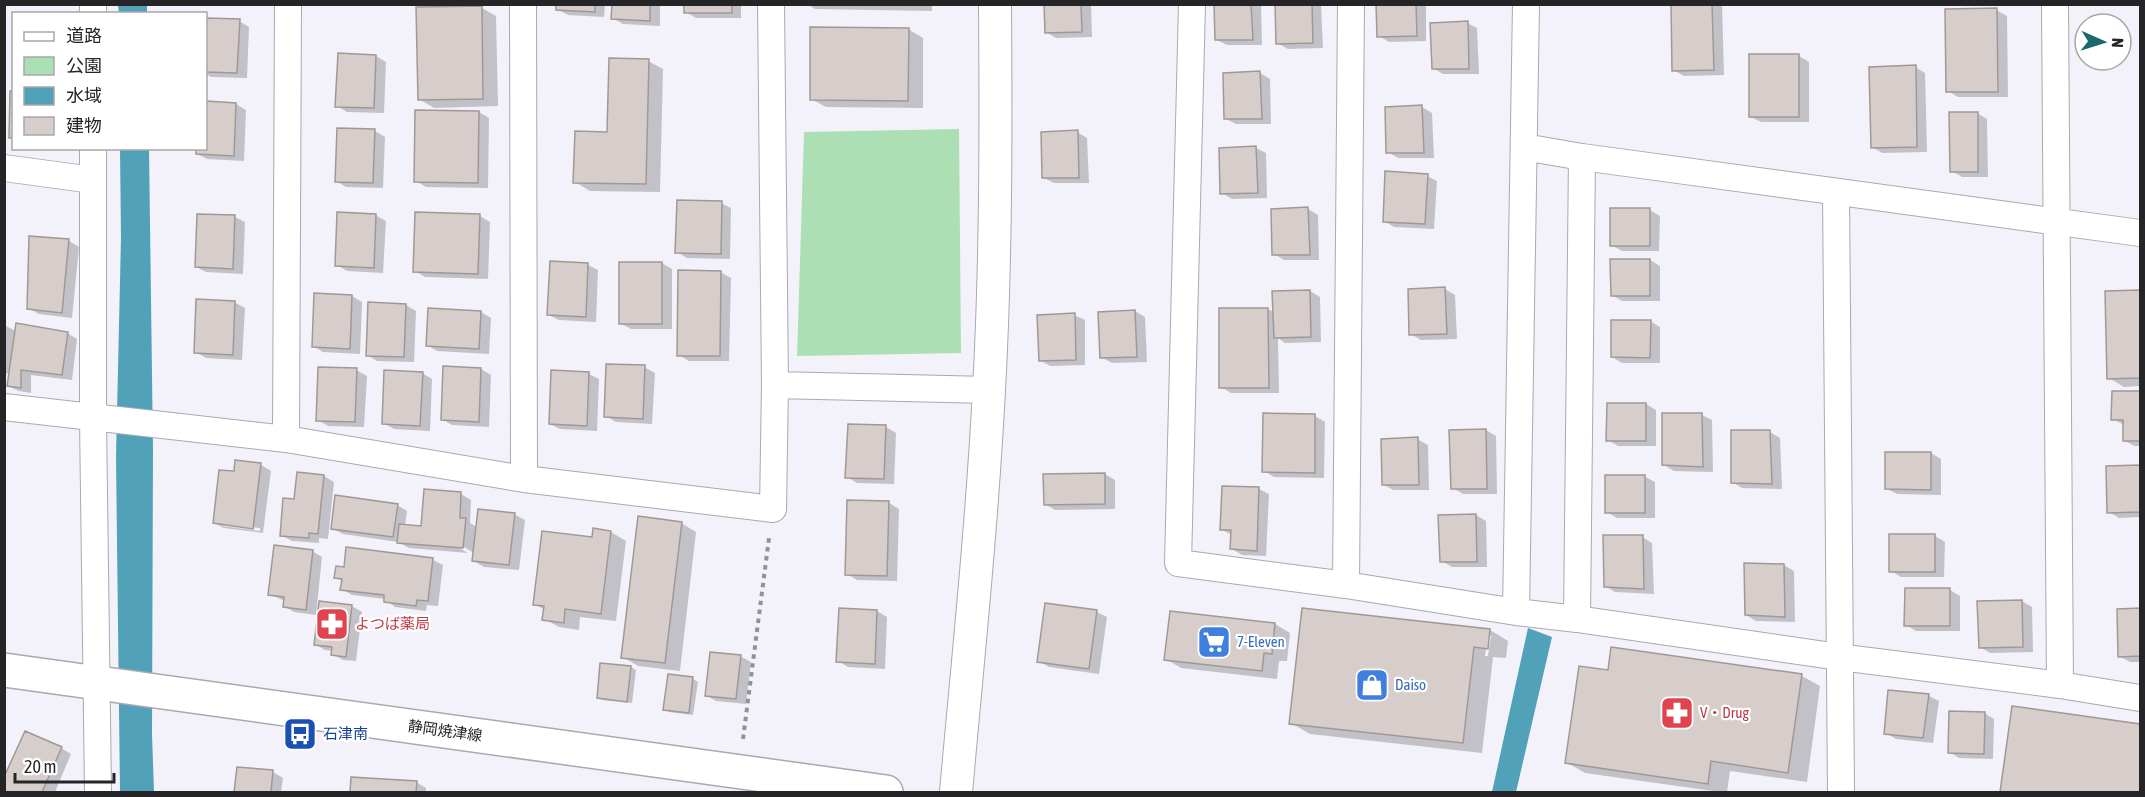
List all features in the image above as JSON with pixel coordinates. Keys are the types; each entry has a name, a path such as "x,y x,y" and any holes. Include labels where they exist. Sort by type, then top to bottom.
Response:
{"main road":[{"name":"静岡焼津線","path":"4,670 886,792"}],"street":[{"path":"286,439 288,4"},
{"path":"523,4 524,479"},
{"path":"4,407 286,439 524,479 773,509 775,385 771,4"},
{"path":"956,792 974,598 989,390 993,269 995,4"},
{"path":"1192,4 1178,563 2140,698"},
{"path":"1346,585 1351,4"},
{"path":"1516,612 1526,4"},
{"path":"2055,4 2060,685"},
{"path":"1524,147 1582,157 2140,233"},
{"path":"93,150 103,420 104,683 98,792"},
{"path":"1577,619 1582,157"},
{"path":"4,168 93,180"},
{"path":"1836,192 1840,792"},
{"path":"775,385 989,390"}],"path":[{"path":"739,772 773,509"}],"green space":[{"path":"959,129 961,353 797,356 804,132"}],"water":[{"path":"118,5 147,5 147,12 119,12"},
{"path":"120,150 149,150 154,792 120,792 116,457 121,237"},
{"path":"1528,628 1552,637 1516,792 1492,792"}],"building":[{"path":"556,4 595,4 595,12 556,10"},
{"path":"612,4 650,4 650,21 611,19"},
{"path":"684,4 732,4 732,13 684,13"},
{"path":"1044,4 1081,4 1082,32 1045,33"},
{"path":"1214,4 1251,4 1253,40 1215,40"},
{"path":"1275,4 1312,4 1313,43 1276,44"},
{"path":"1376,4 1416,4 1417,36 1377,37"},
{"path":"1671,4 1712,4 1714,70 1672,71"},
{"path":"482,6 483,99 418,100 416,7"},
{"path":"1997,8 1998,92 1946,92 1945,9"},
{"path":"207,18 240,19 237,73 207,72"},
{"path":"1468,21 1469,69 1432,69 1430,23"},
{"path":"810,27 909,28 908,101 810,100"},
{"path":"338,53 376,55 374,108 335,107"},
{"path":"1749,54 1799,54 1799,117 1749,117"},
{"path":"609,58 649,59 646,184 573,183 575,131 607,132"},
{"path":"1916,65 1917,147 1871,148 1869,67"},
{"path":"1260,71 1262,119 1224,119 1223,73"},
{"path":"10,91 12,91 12,138 9,138"},
{"path":"207,101 236,103 234,156 196,154 196,150 207,150"},
{"path":"1422,105 1424,153 1386,153 1385,107"},
{"path":"415,110 479,111 478,183 414,182"},
{"path":"1949,112 1978,112 1978,172 1950,172"},
{"path":"337,128 375,129 373,183 335,182"},
{"path":"1078,130 1079,178 1042,178 1041,132"},
{"path":"1256,146 1258,193 1220,194 1219,148"},
{"path":"1385,171 1428,174 1425,224 1383,222"},
{"path":"677,200 722,201 721,254 675,253"},
{"path":"1308,207 1310,255 1272,255 1271,209"},
{"path":"1610,208 1650,208 1650,246 1610,246"},
{"path":"337,212 376,214 374,268 335,266"},
{"path":"415,212 480,214 478,274 413,272"},
{"path":"197,214 235,215 233,269 195,267"},
{"path":"29,236 69,239 62,313 27,309"},
{"path":"1610,259 1650,259 1650,296 1611,296"},
{"path":"550,261 588,263 586,317 547,315"},
{"path":"619,262 662,262 662,324 619,324"},
{"path":"678,270 721,271 720,356 677,356"},
{"path":"1445,287 1447,334 1409,335 1408,289"},
{"path":"1310,290 1311,337 1274,338 1272,291"},
{"path":"2140,290 2140,378 2107,379 2105,291"},
{"path":"314,293 352,295 350,349 312,347"},
{"path":"196,299 235,301 233,355 194,353"},
{"path":"368,302 406,304 404,357 366,356"},
{"path":"428,308 481,311 479,349 426,346"},
{"path":"1219,308 1268,308 1269,388 1219,388"},
{"path":"1135,310 1137,357 1100,358 1098,312"},
{"path":"1075,313 1076,360 1039,361 1037,315"},
{"path":"1611,320 1651,320 1650,358 1611,357"},
{"path":"16,323 68,332 62,375 21,370 21,388 7,386"},
{"path":"606,364 645,365 643,419 604,417"},
{"path":"443,366 481,368 479,422 441,420"},
{"path":"318,367 357,368 355,422 316,421"},
{"path":"384,370 423,372 420,426 382,424"},
{"path":"551,370 589,372 587,426 549,424"},
{"path":"2112,391 2140,391 2140,441 2123,441 2123,420 2111,420"},
{"path":"1607,403 1646,403 1646,441 1606,441"},
{"path":"1263,413 1315,414 1315,473 1262,472"},
{"path":"1662,413 1702,413 1703,467 1662,465"},
{"path":"848,424 886,425 884,479 845,478"},
{"path":"1486,429 1487,489 1451,489 1449,430"},
{"path":"1731,430 1770,430 1772,484 1731,483"},
{"path":"1418,437 1419,485 1382,485 1381,439"},
{"path":"1885,452 1931,452 1931,490 1885,489"},
{"path":"235,460 261,463 253,529 213,523 219,470 234,471"},
{"path":"2140,465 2140,512 2107,513 2106,466"},
{"path":"297,472 324,475 318,534 309,533 309,538 280,536 283,498 294,499"},
{"path":"1105,473 1105,504 1044,505 1043,474"},
{"path":"1605,475 1645,475 1645,513 1605,513"},
{"path":"1222,486 1259,487 1257,551 1230,549 1231,530 1220,530"},
{"path":"424,489 461,492 460,518 466,518 463,548 397,543 399,524 421,526"},
{"path":"335,495 398,504 393,537 331,529"},
{"path":"847,500 889,501 887,576 845,575"},
{"path":"478,509 515,513 509,565 472,561"},
{"path":"1476,514 1477,562 1440,562 1438,515"},
{"path":"638,516 682,522 665,663 621,658"},
{"path":"593,528 611,531 601,614 565,609 564,623 542,620 544,606 533,605 542,531 592,537"},
{"path":"1889,534 1935,534 1935,572 1889,572"},
{"path":"1603,535 1643,535 1644,589 1604,587"},
{"path":"274,545 313,550 306,610 283,607 284,597 268,595"},
{"path":"346,547 433,558 428,601 417,600 416,606 384,602 384,595 340,590 342,579 334,578 336,566 344,567"},
{"path":"1744,563 1784,564 1785,617 1745,615"},
{"path":"1905,588 1950,588 1950,626 1904,626"},
{"path":"2022,600 2023,647 1979,648 1977,601"},
{"path":"319,601 352,605 346,657 331,655 332,647 314,645"},
{"path":"1045,603 1097,610 1089,669 1037,662"},
{"path":"839,608 877,610 875,664 836,662"},
{"path":"1302,608 1490,629 1488,649 1474,647 1463,743 1289,724"},
{"path":"2140,608 2140,656 2118,657 2117,609"},
{"path":"1170,611 1275,623 1272,654 1264,653 1262,671 1164,660"},
{"path":"1611,647 1802,674 1788,773 1711,761 1708,784 1565,763 1579,666 1608,670"},
{"path":"710,652 741,655 736,699 705,696"},
{"path":"600,663 631,666 627,702 597,698"},
{"path":"668,674 693,677 689,713 663,710"},
{"path":"1888,690 1929,694 1923,738 1884,734"},
{"path":"2012,706 2140,724 2140,792 2000,792"},
{"path":"1949,711 1985,712 1984,754 1948,753"},
{"path":"25,731 62,747 42,792 4,792 4,777"},
{"path":"237,767 273,770 271,792 234,792"},
{"path":"351,777 417,781 416,792 350,792"}],"place":[{"name":"よつば薬局","path":"332,624"},
{"name":"7-Eleven","path":"1214,642"},
{"name":"Daiso","path":"1372,685"},
{"name":"V・Drug","path":"1677,713"},
{"name":"石津南","path":"300,734"}]}
